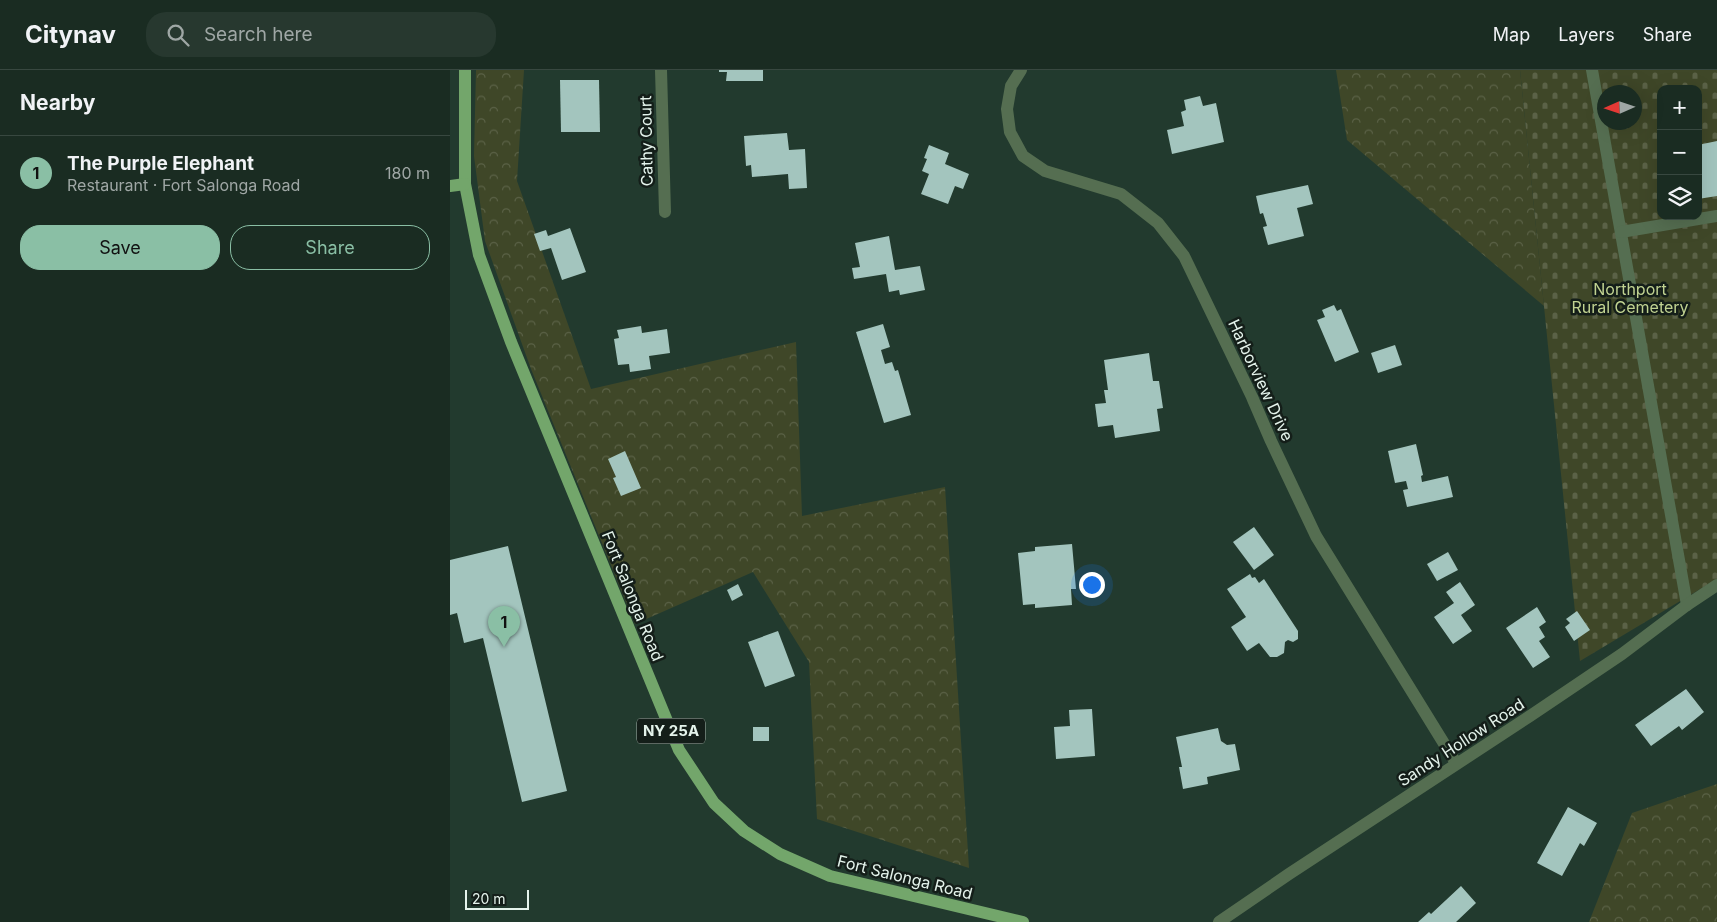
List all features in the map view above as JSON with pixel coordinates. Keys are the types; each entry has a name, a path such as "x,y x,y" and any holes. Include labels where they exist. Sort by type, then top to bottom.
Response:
{"main road":[{"name":"Fort Salonga Road","path":"465,70 465,184 479,255 510,342 679,750 714,803 744,830 780,854 830,876 1023,922"},
{"path":"450,186 465,184"}],"street":[{"name":"Cathy Court","path":"661,70 664,212"},
{"name":"Harborview Drive","path":"1020,70 1011,86 1007,109 1010,132 1023,156 1045,171 1121,194 1158,223 1184,256 1316,536 1456,763"},
{"path":"1592,70 1687,605"},
{"path":"1620,232 1717,216"},
{"name":"Sandy Hollow Road","path":"1220,922 1456,763 1530,716 1614,659 1717,585"}],"green space":[{"path":"476,70 524,70 517,181 591,389 796,342 802,516 945,487 969,868 817,819 809,662 753,572 635,624 531,369 485,241 474,156"},
{"path":"1336,70 1520,70 1544,306 1347,140"},
{"name":"Northport Rural Cemetery","path":"1520,70 1717,70 1717,579 1580,661"},
{"path":"1717,784 1717,922 1589,922 1632,813"}],"building":[{"path":"719,70 763,70 763,81 726,81 727,72 719,72"},
{"path":"560,80 599,80 600,132 561,132"},
{"path":"1200,96 1203,106 1216,103 1224,142 1172,154 1167,130 1184,126 1181,112 1186,110 1184,100"},
{"path":"787,133 789,150 805,149 807,188 789,189 788,174 752,177 751,165 746,166 744,136"},
{"path":"1717,141 1717,196 1702,198 1702,175 1702,144"},
{"path":"929,145 949,153 945,164 969,174 963,189 955,186 948,204 921,194 929,174 922,171 927,159 924,158"},
{"path":"1308,185 1313,204 1297,208 1304,236 1268,245 1263,227 1267,226 1263,213 1260,214 1256,196"},
{"path":"570,228 586,272 562,280 551,248 540,251 534,234 546,230 548,236"},
{"path":"889,236 895,270 920,266 925,290 900,295 899,290 889,292 886,274 854,279 852,268 860,267 855,243"},
{"path":"1334,305 1337,311 1341,309 1359,352 1335,362 1317,320 1325,317 1322,310"},
{"path":"883,324 890,347 881,350 885,364 892,362 895,371 898,370 911,415 884,423 856,332"},
{"path":"641,326 642,333 667,329 670,353 649,356 651,369 630,372 629,364 618,365 614,339 619,338 617,330"},
{"path":"1395,345 1402,365 1378,373 1371,353"},
{"path":"1149,353 1153,381 1159,381 1163,408 1157,409 1160,431 1115,438 1113,425 1098,427 1095,404 1106,403 1104,390 1108,390 1104,360"},
{"path":"1416,444 1423,475 1421,476 1422,482 1448,476 1453,497 1407,507 1403,490 1408,489 1406,481 1395,483 1388,451"},
{"path":"625,451 641,488 621,496 613,478 616,477 608,459"},
{"path":"1254,527 1274,555 1254,570 1233,542"},
{"path":"1072,544 1076,589 1071,589 1072,605 1035,608 1035,604 1023,605 1018,553 1035,551 1035,547"},
{"path":"508,546 567,791 522,802 483,638 464,643 457,613 450,615 450,560"},
{"path":"1448,552 1458,570 1437,581 1427,564"},
{"path":"1250,574 1259,583 1264,579 1298,631 1298,639 1293,642 1288,640 1285,642 1284,653 1277,657 1270,657 1259,643 1247,651 1231,627 1246,617 1227,589"},
{"path":"1460,582 1475,605 1461,615 1472,631 1453,644 1434,617 1454,603 1446,592"},
{"path":"738,584 743,595 732,601 727,590"},
{"path":"1537,607 1546,622 1539,627 1545,637 1539,641 1550,657 1533,668 1506,628"},
{"path":"1577,611 1590,630 1574,641 1565,627 1570,623 1566,619"},
{"path":"778,631 795,676 765,687 748,642"},
{"path":"1686,689 1704,712 1682,730 1679,726 1651,746 1635,725"},
{"path":"1092,709 1095,756 1056,759 1054,727 1070,726 1069,710"},
{"path":"753,727 769,727 769,741 753,741"},
{"path":"1218,728 1221,741 1227,745 1235,744 1240,770 1207,777 1208,784 1183,789 1179,767 1182,767 1176,737"},
{"path":"1568,807 1597,823 1584,846 1580,843 1562,876 1537,863"},
{"path":"1461,886 1476,903 1456,922 1418,922 1429,912 1431,914"}],"place":[{"name":"The Purple Elephant","path":"504,647"}]}
